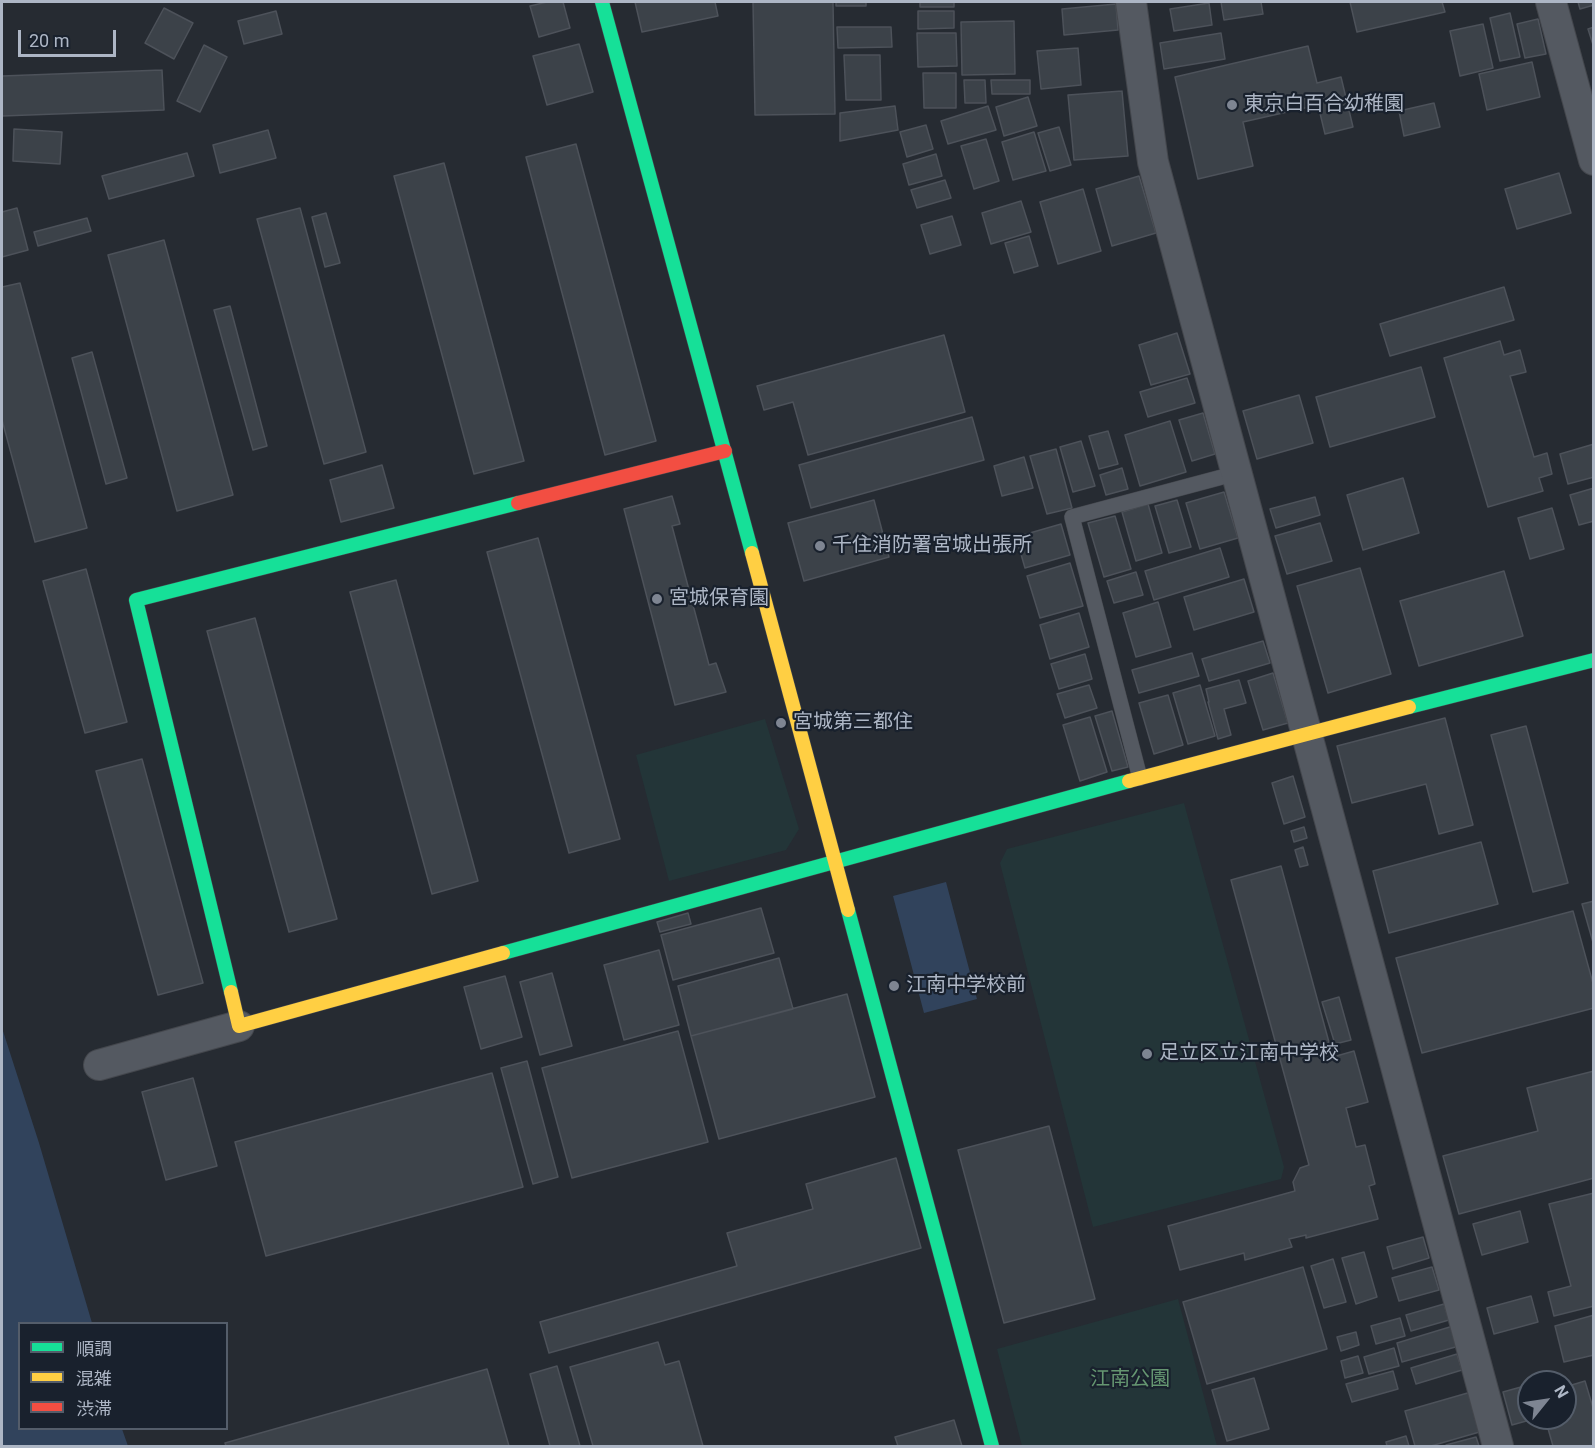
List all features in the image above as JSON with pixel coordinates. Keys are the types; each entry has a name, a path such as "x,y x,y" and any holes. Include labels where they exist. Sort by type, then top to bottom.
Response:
{"street":[{"path":"602,2 992,1446"},
{"path":"1131,2 1153,162 1498,1446"},
{"path":"1551,2 1593,160"},
{"path":"239,1026 135,600 725,452"},
{"path":"99,1065 1140,778 1593,660"}],"lane":[{"path":"1140,778 1071,517 1237,473"}],"green space":[{"path":"765,719 799,829 786,850 669,881 636,755"},
{"path":"1184,803 1284,1167 1281,1179 1093,1227 1000,863 1007,849"},
{"name":"江南公園","path":"1178,1299 1217,1446 1022,1446 997,1349"}],"water":[{"path":"946,882 977,999 924,1013 893,896"},
{"path":"2,1028 39,1143 92,1322 18,1322 18,1430 122,1430 128,1446 2,1446"}],"building":[{"path":"547,2 563,2 570,28 539,37 530,6"},
{"path":"635,2 715,2 718,16 642,32"},
{"path":"753,2 833,2 835,114 755,115"},
{"path":"836,2 866,2 866,6 836,6"},
{"path":"920,2 954,2 954,7 920,7"},
{"path":"1221,2 1261,2 1263,14 1224,20"},
{"path":"1350,2 1442,2 1445,12 1357,32"},
{"path":"1578,2 1594,2 1594,5 1580,9"},
{"path":"1209,3 1212,25 1174,31 1170,9"},
{"path":"1116,4 1118,30 1064,35 1062,9"},
{"path":"164,8 193,23 174,59 145,43"},
{"path":"276,11 282,34 244,44 238,21"},
{"path":"918,11 954,11 954,28 918,29"},
{"path":"1510,13 1520,57 1500,61 1490,18"},
{"path":"1538,19 1546,54 1525,58 1517,24"},
{"path":"1014,21 1015,74 962,75 961,22"},
{"path":"1483,24 1493,68 1460,76 1450,31"},
{"path":"837,27 891,27 892,47 838,48"},
{"path":"1594,27 1594,48 1588,29"},
{"path":"917,33 956,33 957,66 918,67"},
{"path":"1221,33 1225,59 1164,69 1160,43"},
{"path":"579,44 593,92 547,105 533,56"},
{"path":"204,45 227,57 200,112 177,101"},
{"path":"1308,46 1317,83 1341,77 1353,127 1325,134 1318,105 1243,122 1253,166 1198,179 1175,77"},
{"path":"1078,48 1081,85 1041,89 1037,51"},
{"path":"844,55 880,55 881,100 846,100"},
{"path":"1532,62 1540,97 1487,110 1479,74"},
{"path":"162,70 164,110 2,116 2,76"},
{"path":"923,73 956,73 956,108 924,108"},
{"path":"964,80 985,80 986,103 965,103"},
{"path":"991,80 1030,80 1030,94 992,94"},
{"path":"1122,91 1128,156 1074,160 1068,95"},
{"path":"1028,97 1037,126 1004,136 996,107"},
{"path":"1434,103 1440,127 1404,136 1399,111"},
{"path":"895,106 898,130 840,141 840,113"},
{"path":"988,106 996,130 948,144 941,121"},
{"path":"926,125 933,149 907,157 900,132"},
{"path":"1059,127 1071,165 1050,171 1038,133"},
{"path":"14,129 62,132 60,164 13,161"},
{"path":"268,130 276,158 220,173 213,145"},
{"path":"1034,132 1046,171 1013,180 1002,142"},
{"path":"986,139 999,181 974,189 961,146"},
{"path":"576,144 656,441 605,455 526,157"},
{"path":"187,153 194,176 109,199 102,176"},
{"path":"936,154 942,176 909,185 903,164"},
{"path":"444,163 524,461 474,474 394,176"},
{"path":"1559,173 1571,213 1517,229 1505,189"},
{"path":"1139,176 1156,233 1112,246 1096,189"},
{"path":"945,180 951,198 917,208 911,190"},
{"path":"1083,189 1101,251 1058,264 1040,202"},
{"path":"1021,201 1031,232 991,244 982,213"},
{"path":"17,208 28,250 2,257 2,212"},
{"path":"300,208 366,452 324,464 257,219"},
{"path":"326,213 340,263 325,267 312,217"},
{"path":"952,216 961,245 930,254 921,225"},
{"path":"87,218 91,231 38,246 34,232"},
{"path":"1029,236 1038,266 1014,273 1005,243"},
{"path":"164,240 233,495 177,511 108,255"},
{"path":"20,283 87,528 35,542 2,420 2,287"},
{"path":"1504,287 1514,320 1390,356 1380,324"},
{"path":"230,306 267,446 253,450 214,310"},
{"path":"1177,333 1190,374 1151,385 1139,345"},
{"path":"944,335 965,412 808,455 793,402 764,410 757,386"},
{"path":"1500,341 1504,355 1520,350 1526,372 1510,376 1534,457 1547,453 1552,474 1539,478 1543,491 1488,507 1444,358"},
{"path":"92,352 127,478 106,484 72,358"},
{"path":"1421,367 1435,417 1330,447 1316,397"},
{"path":"1187,378 1195,403 1148,417 1140,392"},
{"path":"1299,395 1313,443 1257,459 1243,411"},
{"path":"1203,413 1215,454 1192,461 1179,420"},
{"path":"972,417 984,460 811,508 799,465"},
{"path":"1170,421 1186,472 1140,486 1125,435"},
{"path":"1108,431 1118,464 1099,469 1089,436"},
{"path":"1081,441 1095,486 1073,492 1060,447"},
{"path":"1594,444 1594,477 1568,484 1560,454"},
{"path":"1056,449 1072,508 1047,514 1030,456"},
{"path":"1024,457 1033,488 1002,496 994,466"},
{"path":"382,465 394,508 341,522 330,480"},
{"path":"1122,468 1128,489 1106,495 1100,475"},
{"path":"1403,478 1419,533 1363,550 1347,495"},
{"path":"1594,488 1594,521 1579,525 1570,495"},
{"path":"1224,492 1238,538 1200,549 1186,503"},
{"path":"672,496 680,524 672,526 709,665 716,663 726,692 675,705 624,509"},
{"path":"1315,497 1320,515 1276,528 1270,509"},
{"path":"874,500 889,557 804,581 788,523"},
{"path":"1177,500 1191,547 1169,553 1155,506"},
{"path":"1148,504 1162,553 1136,561 1122,512"},
{"path":"1552,508 1564,549 1530,559 1518,518"},
{"path":"1115,516 1131,569 1104,577 1088,523"},
{"path":"1320,523 1332,561 1287,574 1275,536"},
{"path":"1061,524 1070,555 1025,568 1016,537"},
{"path":"538,538 620,839 569,853 487,552"},
{"path":"1220,548 1229,577 1154,600 1145,571"},
{"path":"1070,563 1083,606 1040,618 1027,576"},
{"path":"1360,568 1391,674 1328,693 1297,586"},
{"path":"86,569 127,722 85,733 43,581"},
{"path":"1504,571 1523,636 1419,666 1400,601"},
{"path":"1136,572 1143,595 1114,603 1107,581"},
{"path":"1244,579 1254,612 1194,630 1184,597"},
{"path":"396,580 478,881 432,894 350,592"},
{"path":"1158,602 1171,647 1136,657 1123,613"},
{"path":"1079,613 1089,647 1050,659 1040,625"},
{"path":"255,618 337,919 289,932 207,631"},
{"path":"1263,641 1270,663 1209,681 1202,659"},
{"path":"1192,653 1199,676 1139,693 1132,670"},
{"path":"1085,654 1092,679 1059,689 1051,664"},
{"path":"1273,673 1288,723 1263,730 1248,681"},
{"path":"1239,680 1246,703 1224,709 1231,735 1218,739 1206,689"},
{"path":"1089,685 1097,708 1065,718 1057,694"},
{"path":"1200,685 1215,736 1188,744 1173,693"},
{"path":"1168,695 1183,745 1154,754 1139,703"},
{"path":"1112,711 1128,767 1112,771 1095,716"},
{"path":"1090,717 1107,772 1080,781 1063,725"},
{"path":"1445,718 1473,825 1439,834 1426,784 1352,803 1337,746"},
{"path":"1526,726 1568,883 1533,892 1491,735"},
{"path":"142,759 203,983 158,995 96,771"},
{"path":"1293,776 1305,817 1284,824 1272,783"},
{"path":"1304,827 1307,838 1294,842 1291,831"},
{"path":"1481,842 1498,904 1389,933 1373,871"},
{"path":"1303,847 1308,865 1300,867 1295,850"},
{"path":"1281,866 1333,1057 1354,1051 1368,1102 1346,1108 1356,1147 1365,1145 1375,1184 1369,1186 1378,1219 1306,1238 1306,1235 1289,1239 1292,1247 1245,1260 1244,1253 1180,1270 1168,1226 1295,1191 1293,1182 1300,1168 1309,1165 1231,880"},
{"path":"1594,901 1594,946 1582,904"},
{"path":"761,908 774,953 673,980 661,935"},
{"path":"1573,911 1594,987 1594,1008 1422,1053 1396,958"},
{"path":"688,913 691,924 660,932 657,922"},
{"path":"659,950 679,1025 624,1040 604,965"},
{"path":"779,958 793,1009 691,1036 678,986"},
{"path":"552,973 572,1046 540,1055 520,982"},
{"path":"505,976 522,1037 481,1049 464,987"},
{"path":"847,994 875,1097 719,1139 691,1036"},
{"path":"1339,997 1351,1040 1335,1044 1322,1002"},
{"path":"678,1031 708,1142 572,1178 542,1068"},
{"path":"527,1061 558,1177 533,1184 501,1068"},
{"path":"1594,1071 1594,1178 1459,1214 1443,1156 1538,1131 1527,1088"},
{"path":"492,1073 523,1187 266,1256 235,1142"},
{"path":"193,1078 217,1166 166,1180 142,1092"},
{"path":"1049,1126 1095,1299 1004,1323 958,1150"},
{"path":"896,1158 921,1248 549,1353 540,1322 737,1266 727,1233 813,1209 806,1184"},
{"path":"1594,1193 1594,1306 1554,1316 1548,1292 1571,1286 1549,1204"},
{"path":"1520,1211 1528,1242 1482,1255 1473,1224"},
{"path":"1423,1237 1429,1258 1393,1269 1387,1247"},
{"path":"1364,1252 1377,1297 1356,1304 1342,1258"},
{"path":"1333,1259 1346,1302 1324,1308 1311,1266"},
{"path":"1303,1267 1327,1349 1207,1384 1183,1302"},
{"path":"1432,1267 1439,1290 1399,1301 1392,1278"},
{"path":"1531,1296 1538,1322 1494,1334 1487,1308"},
{"path":"1444,1304 1449,1320 1411,1331 1406,1315"},
{"path":"1594,1315 1594,1355 1564,1362 1555,1326"},
{"path":"1400,1318 1405,1336 1376,1344 1371,1326"},
{"path":"1453,1326 1459,1346 1402,1362 1397,1343"},
{"path":"1356,1332 1359,1345 1341,1351 1337,1337"},
{"path":"658,1342 665,1365 679,1361 703,1446 593,1446 570,1367"},
{"path":"1394,1348 1399,1366 1369,1374 1364,1357"},
{"path":"1457,1354 1462,1370 1416,1384 1411,1368"},
{"path":"1358,1356 1363,1373 1345,1378 1341,1361"},
{"path":"557,1366 580,1446 550,1446 530,1374"},
{"path":"487,1369 509,1446 226,1446 225,1443"},
{"path":"1393,1371 1398,1389 1352,1402 1346,1384"},
{"path":"1254,1378 1269,1429 1227,1441 1212,1390"},
{"path":"1585,1381 1594,1411 1594,1446 1553,1446 1548,1430 1577,1430 1577,1383"},
{"path":"1517,1388 1517,1424 1512,1425 1503,1392"},
{"path":"1471,1392 1483,1431 1431,1446 1415,1446 1405,1411"},
{"path":"954,1420 962,1446 898,1446 895,1437"},
{"path":"1406,1436 1409,1446 1387,1446 1386,1442"},
{"path":"1476,1437 1479,1446 1446,1445"}],"traffic: fast":[{"path":"602,2 752,553"},
{"path":"231,992 136,600 518,503"},
{"path":"1409,707 1594,660"},
{"path":"503,953 1129,781"},
{"path":"848,910 992,1446"}],"traffic: slow":[{"path":"752,553 848,910"},
{"path":"1129,781 1409,707"},
{"path":"231,992 239,1026 503,953"}],"traffic: jam":[{"path":"518,503 725,451"}],"place":[{"name":"東京白百合幼稚園","path":"1232,105"},
{"name":"千住消防署宮城出張所","path":"820,546"},
{"name":"宮城保育園","path":"657,599"},
{"name":"宮城第三都住","path":"781,723"},
{"name":"江南中学校前","path":"894,986"},
{"name":"足立区立江南中学校","path":"1147,1054"}]}
